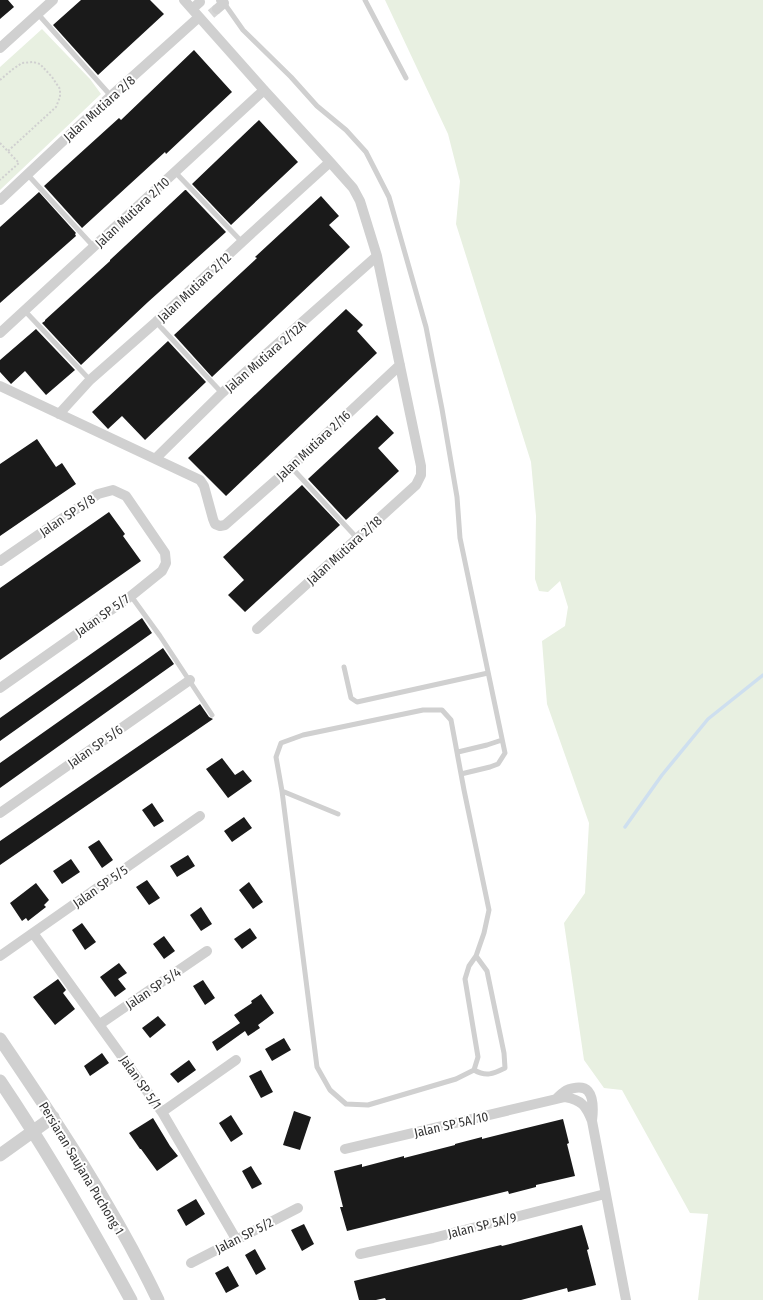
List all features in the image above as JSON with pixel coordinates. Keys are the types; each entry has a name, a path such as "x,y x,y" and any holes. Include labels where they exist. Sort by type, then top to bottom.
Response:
{"street":[{"path":"0,48 53,0"},
{"path":"191,3 212,10 264,90 353,188 360,201 377,256 400,364"},
{"name":"Jalan Mutiara 2/8","path":"0,200 111,96 212,10"},
{"name":"Jalan Mutiara 2/10","path":"0,333 264,90"},
{"name":"Jalan Mutiara 2/12","path":"59,414 90,380 156,322 330,162"},
{"name":"Jalan Mutiara 2/12A","path":"156,458 222,393 377,256"},
{"name":"Jalan Mutiara 2/18","path":"257,629 416,485 421,475 421,466 400,364"},
{"name":"Jalan Mutiara 2/16","path":"156,458 200,480 204,486 212,519 215,524 220,526 225,525 291,467 400,364"},
{"path":"0,386 156,458"},
{"name":"Jalan SP 5/8","path":"0,561 98,494 113,490 126,496 147,527"},
{"name":"Jalan SP 5/7","path":"0,688 131,596 162,571 166,563 165,553 147,527"},
{"name":"Jalan SP 5/6","path":"0,813 190,680"},
{"name":"Jalan SP 5/5","path":"0,956 200,816"},
{"name":"Jalan SP 5/1","path":"33,933 162,1112 236,1239"},
{"name":"Jalan SP 5/4","path":"100,1024 207,951"},
{"name":"Persiaran Saujana Puchong 1","path":"0,1039 53,1117 99,1191 147,1277 158,1300"},
{"path":"162,1112 236,1060"},
{"name":"Persiaran Saujana Puchong 1","path":"0,1081 34,1132 86,1218 131,1300"},
{"name":"Jalan SP 5A/10","path":"345,1149 557,1098 565,1091 576,1088 585,1089 588,1091 592,1102 592,1122 605,1194"},
{"path":"0,1155 53,1117"},
{"path":"605,1194 626,1300"},
{"name":"Jalan SP 5A/9","path":"360,1254 433,1238 605,1194"},
{"name":"Jalan SP 5/2","path":"191,1263 298,1208"}],"lane":[{"path":"366,0 406,78"},
{"path":"212,10 243,30 291,77 317,106 346,130 366,152 389,197 426,327 458,497 460,538 505,753 498,764 461,774"},
{"path":"38,14 111,96"},
{"path":"175,172 242,242"},
{"path":"28,174 94,247"},
{"path":"24,310 90,380"},
{"path":"156,322 222,393"},
{"path":"291,467 357,538"},
{"path":"131,596 212,714"},
{"path":"344,667 351,698 357,702 488,673"},
{"path":"423,710 442,710 451,720 458,752 464,790 489,910 484,933 476,956 469,966 464,979 478,1057 474,1070 456,1078 368,1105 346,1104 330,1090 317,1067 282,791 276,757 281,743 303,735 423,710"},
{"path":"458,752 487,746 502,740"},
{"path":"282,791 338,814"},
{"path":"474,1070 482,1074 494,1073 505,1068 504,1053 487,971 476,956"}],"path":[{"path":"0,80 22,63 33,62 40,64 52,77 60,89 60,97 56,107 8,151"},
{"path":"0,143 19,163 0,180"}],"green space":[{"path":"385,0 763,0 763,1300 698,1300 708,1214 690,1213 622,1090 604,1088 584,1060 564,923 585,893 589,823 547,704 542,641 565,626 568,607 560,581 548,592 539,591 535,579 536,516 531,462 456,224 460,181 448,134"},
{"path":"42,29 90,79 101,94 0,190 0,67"}],"building":[{"path":"0,0 8,0 14,7 0,19"},
{"path":"81,0 150,0 164,14 98,75 53,25"},
{"path":"194,50 232,92 166,154 165,152 82,228 44,186 119,118 121,120"},
{"path":"259,120 298,162 231,225 192,184"},
{"path":"185,190 226,232 81,365 42,323"},
{"path":"39,192 76,233 76,236 0,303 0,227"},
{"path":"321,196 339,216 329,225 350,247 212,377 174,335"},
{"path":"346,309 363,325 357,331 377,353 226,496 188,458"},
{"path":"36,329 75,370 46,395 25,371 11,384 0,372 0,360"},
{"path":"168,341 206,382 145,440 122,416 108,429 92,412"},
{"path":"377,415 394,433 378,448 399,471 346,520 308,479"},
{"path":"37,439 56,467 62,463 76,484 0,536 0,464"},
{"path":"302,485 340,525 245,612 228,595 244,580 223,557"},
{"path":"109,512 125,534 123,536 141,561 0,660 0,588"},
{"path":"142,618 152,633 0,741 0,718"},
{"path":"163,648 174,664 0,788 0,763"},
{"path":"200,704 209,717 213,719 0,865 0,841"},
{"path":"222,758 235,775 243,770 252,781 228,798 206,769"},
{"path":"152,803 164,821 154,827 142,810"},
{"path":"244,817 252,828 232,842 224,831"},
{"path":"99,840 113,860 102,868 88,847"},
{"path":"188,855 195,866 177,877 170,866"},
{"path":"71,859 80,872 62,884 53,871"},
{"path":"147,880 160,898 149,905 136,887"},
{"path":"249,882 263,902 253,909 239,890"},
{"path":"36,883 49,900 44,905 46,907 28,921 26,918 22,921 10,903"},
{"path":"201,907 212,924 201,931 190,915"},
{"path":"82,923 96,942 85,950 72,930"},
{"path":"250,928 257,938 242,949 234,939"},
{"path":"164,936 175,951 164,959 153,944"},
{"path":"119,963 127,973 118,979 126,989 115,997 100,977"},
{"path":"58,979 66,990 63,993 75,1009 55,1025 33,997"},
{"path":"203,980 215,998 205,1005 193,986"},
{"path":"261,994 274,1013 258,1025 260,1028 248,1036 245,1031 217,1051 212,1042 240,1023 234,1015 252,1003 251,1001"},
{"path":"158,1016 166,1025 150,1038 142,1028"},
{"path":"284,1038 291,1050 272,1061 265,1049"},
{"path":"102,1053 109,1063 90,1076 84,1066"},
{"path":"189,1060 196,1070 178,1083 170,1074"},
{"path":"261,1070 273,1092 261,1098 249,1076"},
{"path":"294,1111 311,1117 300,1150 283,1145"},
{"path":"231,1115 243,1134 231,1142 219,1123"},
{"path":"153,1118 178,1156 157,1171 129,1133"},
{"path":"563,1119 569,1143 567,1144 575,1176 536,1185 536,1187 509,1194 508,1191 347,1231 340,1207 343,1207 334,1171 362,1164 362,1167 404,1156 404,1158 482,1137 482,1139"},
{"path":"251,1166 262,1184 252,1189 242,1171"},
{"path":"196,1199 205,1214 186,1226 177,1210"},
{"path":"304,1224 314,1244 302,1251 291,1230"},
{"path":"582,1225 589,1249 587,1250 596,1285 568,1292 567,1288 521,1300 386,1300 385,1298 376,1300 359,1300 354,1281 501,1245 502,1246"},
{"path":"255,1249 266,1269 256,1275 245,1255"},
{"path":"228,1266 239,1286 226,1293 215,1273"}],"waterway":[{"path":"625,827 662,775 708,719 763,675"}],"tunnel":[{"path":"211,14 217,9"}]}
